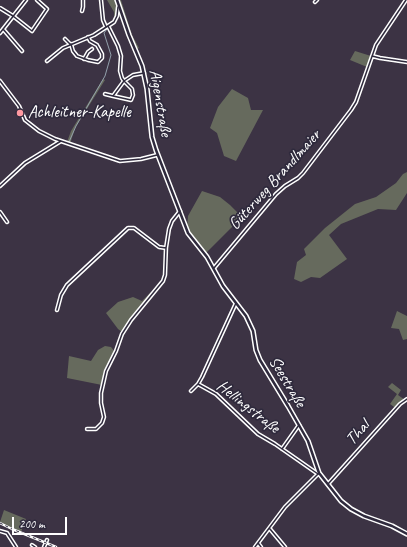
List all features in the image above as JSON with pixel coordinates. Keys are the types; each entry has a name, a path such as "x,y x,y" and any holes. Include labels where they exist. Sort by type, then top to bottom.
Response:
{"street":[{"path":"0,32 26,0"},
{"path":"0,8 32,31 47,9 37,0"},
{"path":"82,11 84,7 83,0"},
{"path":"101,0 103,20 118,46 121,56 121,75 124,81 132,89 133,95 132,100 130,100 105,94"},
{"name":"Aigenstraße","path":"117,0 129,35 139,56 144,73 152,137 180,210"},
{"name":"Güterweg Brandlmaier","path":"214,268 276,194 303,173 351,110 356,102 376,45 406,0"},
{"path":"47,61 70,44 76,44 94,35 107,26 116,18 118,6"},
{"path":"3,29 22,51"},
{"path":"64,39 70,44 74,52 84,59 97,63 102,56 98,47 90,41 88,37"},
{"path":"84,59 88,52 92,49"},
{"path":"372,56 387,60 407,62"},
{"path":"113,96 124,81 133,76 144,73"},
{"path":"0,81 19,106 25,120 39,130 61,141 120,161 141,159 158,155"},
{"path":"0,186 25,163 61,141"},
{"path":"87,429 96,429 102,423 104,417 101,393 106,371 125,328 163,281 165,275 166,248 169,228 180,210"},
{"name":"Seestraße","path":"180,210 188,233 207,257 223,286 249,321 260,360 299,425 310,447 319,474 341,501 351,509 407,534"},
{"path":"0,212 7,222"},
{"path":"57,310 61,295 67,285 128,228 134,228 159,247 166,248"},
{"name":"Hellingstraße","path":"191,391 198,384 236,302"},
{"name":"Hellingstraße","path":"198,384 216,394 258,434 319,474"},
{"name":"Thal","path":"328,484 400,404 407,399"},
{"name":"Hellingstraße","path":"282,449 299,425"},
{"path":"255,547 285,507 319,474"},
{"path":"269,528 285,547"},
{"path":"0,531 7,533 16,547"},
{"path":"44,547 47,540"},
{"path":"258,543 261,547"}],"shaded area":[{"path":"107,0 121,0 132,35 139,48 137,49 130,35 119,6 114,19 114,12"},
{"path":"355,51 371,56 367,67 350,60"},
{"path":"103,79 105,80 75,128 70,144 67,142 71,131"},
{"path":"232,89 248,98 251,110 263,110 236,161 224,156 217,133 210,128 218,107"},
{"path":"407,172 407,193 396,210 378,209 341,224 329,235 347,259 320,278 311,277 301,282 294,279 297,262 306,255 304,249 325,228 355,204 376,197 396,183 403,174"},
{"path":"202,191 220,197 242,217 206,253 187,228 188,216"},
{"path":"151,292 153,293 129,321 122,332 106,313 118,302 133,297 142,301"},
{"path":"397,311 407,316 407,339 403,340 399,329 391,328"},
{"path":"105,346 111,347 115,352 104,370 102,385 67,378 69,356 91,361 98,350"},
{"path":"392,383 401,390 398,395 405,400 397,409 390,404 397,394 388,387"},
{"path":"4,510 26,519 21,532 0,522"}],"waterway":[{"path":"102,0 103,14"},
{"path":"69,142 76,126 105,76 111,55 104,33 107,29"}],"railway":[{"path":"0,523 56,547"}],"place":[{"name":"Achleitner-Kapelle","path":"20,113"}]}
